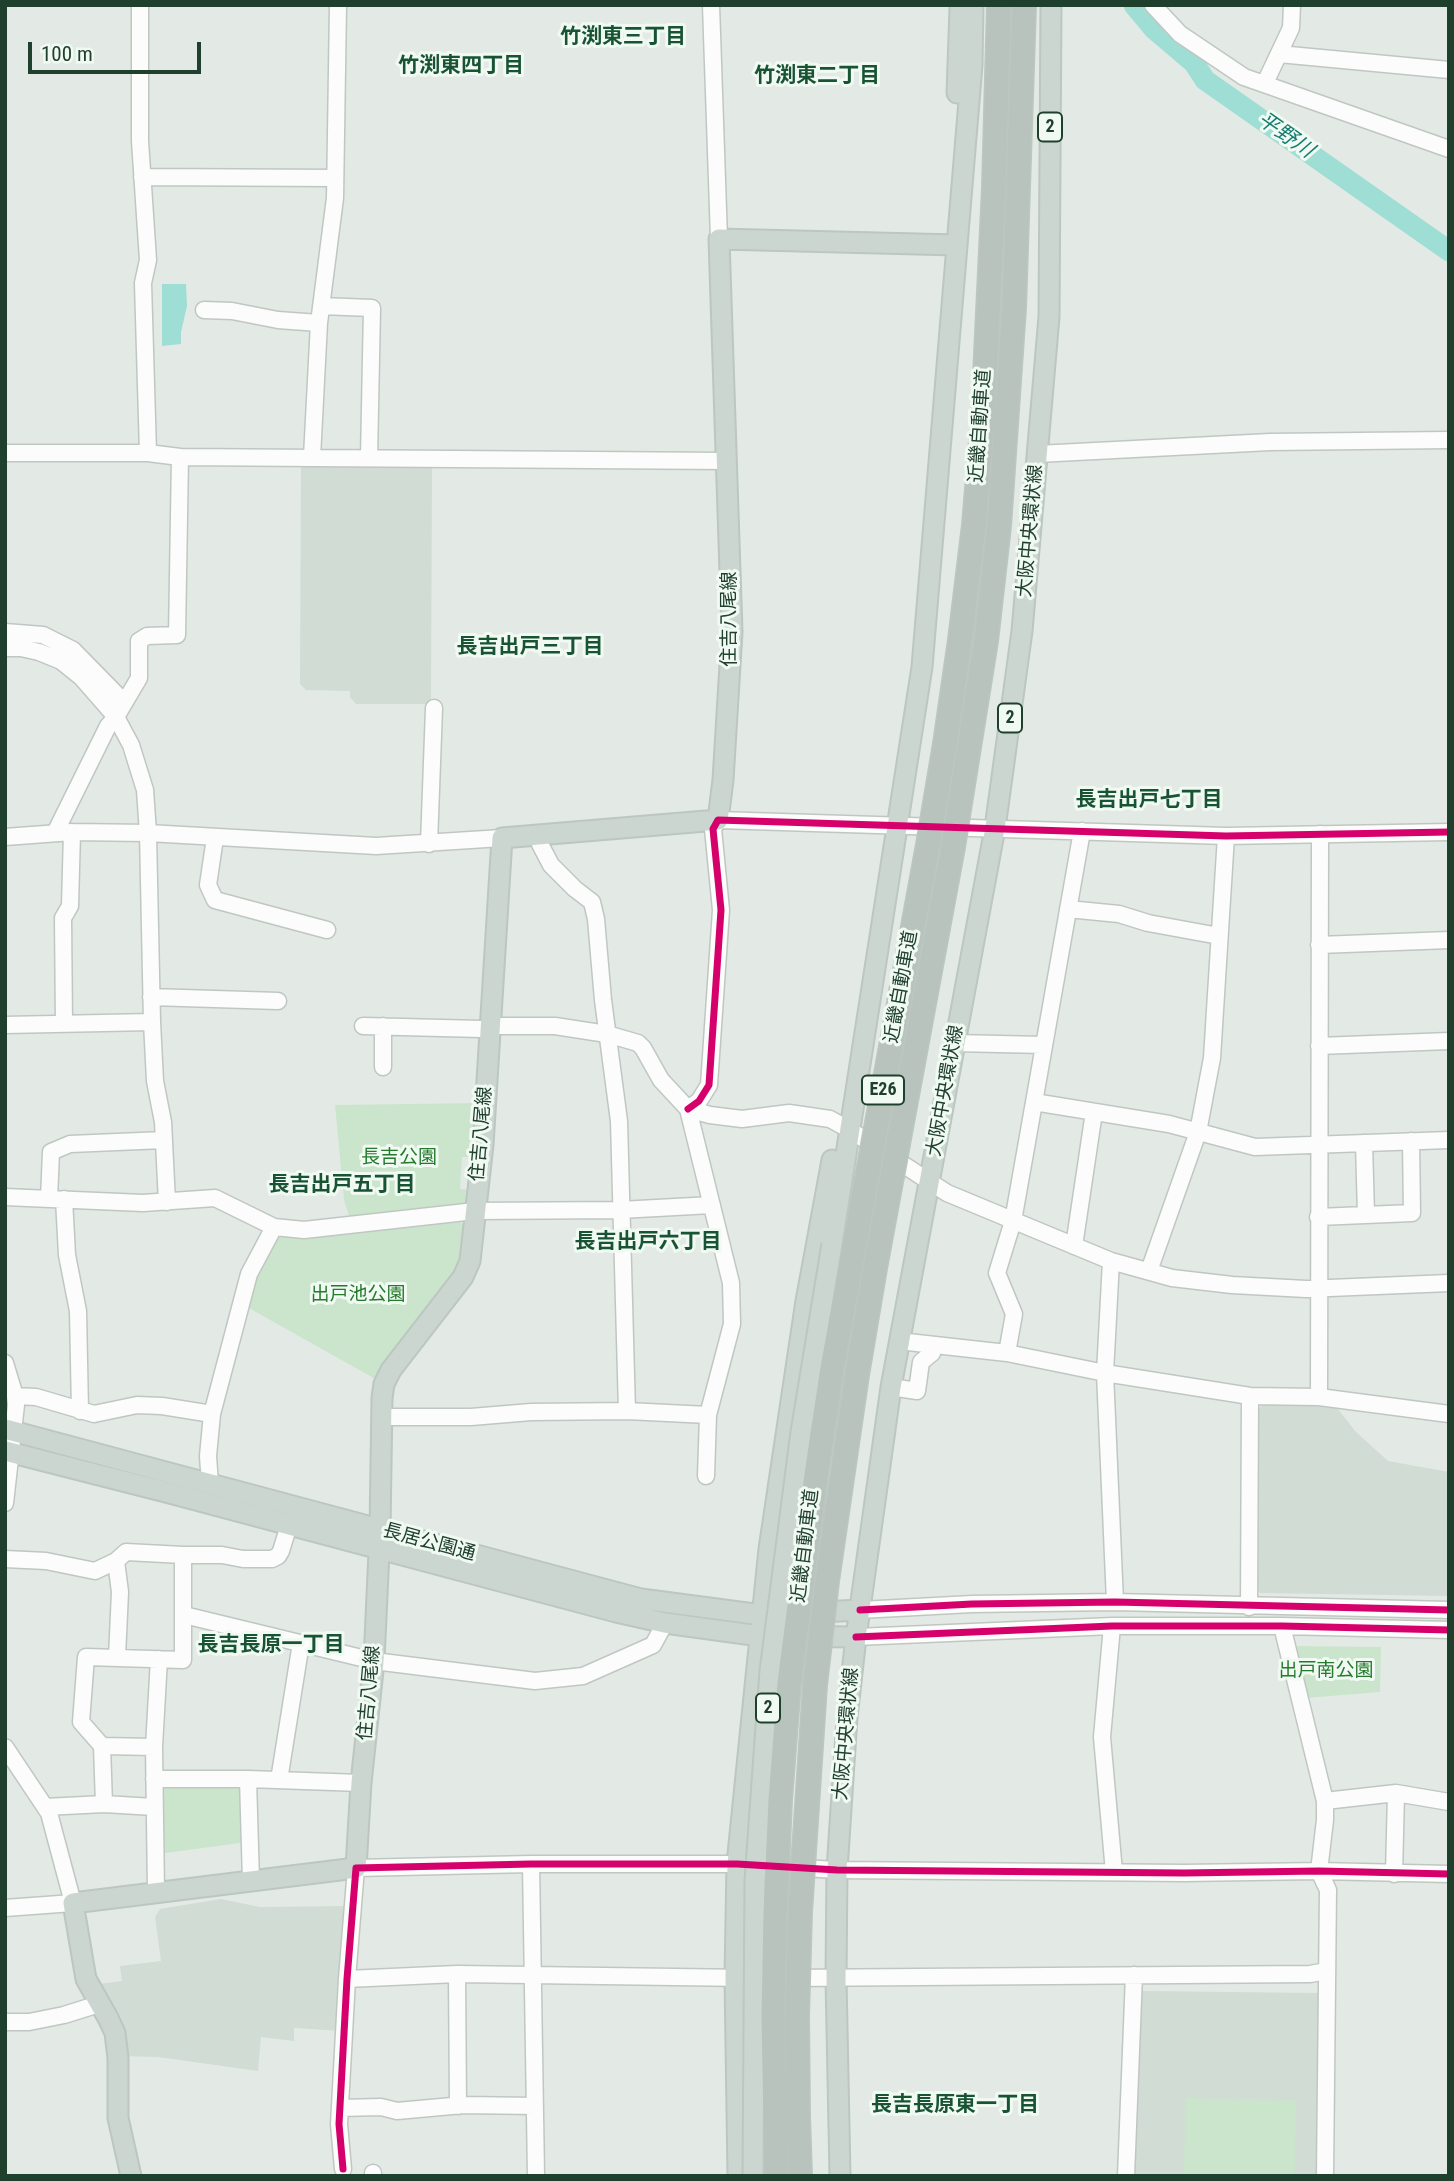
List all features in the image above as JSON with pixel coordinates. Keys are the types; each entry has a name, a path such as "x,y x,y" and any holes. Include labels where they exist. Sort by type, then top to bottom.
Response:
{"highway":[{"name":"近畿自動車道","path":"776,2176 774,1928 789,1683 832,1368 946,744 962,627 983,417 994,188 999,5"},
{"name":"近畿自動車道","path":"800,2176 797,2054 800,1912 815,1685 841,1478 862,1348 955,834 986,641 999,526 1014,308 1024,5"}],"main road":[{"path":"960,5 957,92 964,143"},
{"name":"2","path":"753,2176 755,1881 770,1671 801,1432 922,667 972,65 973,5"},
{"name":"大阪中央環状線","path":"840,2176 837,1870 847,1718 891,1387 995,828 1022,631 1049,317 1051,5"},
{"path":"719,239 957,245"},
{"name":"住吉八尾線","path":"718,820 732,632 719,239"},
{"path":"502,838 718,820"},
{"name":"住吉八尾線","path":"356,1868 361,1783 374,1661 384,1384 391,1370 463,1277 470,1261 483,1145 502,838"},
{"name":"2","path":"738,2176 734,1978 737,1864 762,1615 806,1301 835,1146 850,1130"},
{"name":"長居公園通","path":"9,1430 211,1484 616,1612 665,1623 760,1636 856,1636"},
{"name":"長居公園通","path":"7,1452 289,1525 379,1539 641,1600 762,1615 860,1610"},
{"path":"131,2176 118,2118 118,2058 114,2033 86,1979 73,1903 356,1868"}],"street":[{"path":"140,5 140,141 148,260 143,283 148,453"},
{"path":"312,457 319,323 335,198 338,5"},
{"path":"711,5 719,239"},
{"path":"1153,5 1180,34 1244,77 1449,149"},
{"path":"1265,83 1291,28 1292,5"},
{"path":"1279,54 1449,70"},
{"path":"142,177 335,178"},
{"path":"321,306 372,308 369,458"},
{"path":"204,310 232,311 278,320 319,323"},
{"path":"1037,454 1270,442 1449,440"},
{"path":"5,453 726,461"},
{"path":"64,1024 63,918 70,906 64,833 108,726 139,678 139,641 147,636 177,635 180,457"},
{"path":"5,632 43,635 73,650 124,702"},
{"path":"5,648 39,652 61,662 81,677 116,717 131,745 145,790 155,1081 163,1122 167,1202"},
{"path":"429,844 434,708"},
{"path":"688,1109 699,1101 709,1084 721,910 713,829 718,820 1226,836 1449,832"},
{"path":"1007,1353 1014,1314 997,1273 1013,1221 1082,831"},
{"path":"5,837 64,833 148,833 376,846 502,838"},
{"path":"1319,1396 1320,834"},
{"path":"1149,1271 1198,1132 1212,1058 1226,836"},
{"path":"215,838 208,885 215,900 327,930"},
{"path":"540,844 551,865 592,902 596,919 607,1034 620,1121 620,1210 627,1411"},
{"path":"1068,909 1119,914 1148,923 1219,936"},
{"path":"1319,945 1449,940"},
{"path":"151,997 278,1001"},
{"path":"5,1025 152,1022"},
{"path":"363,1026 555,1026 607,1034 638,1043 643,1048 661,1080 688,1109 732,1283 732,1324 708,1415 706,1476"},
{"path":"383,1026 383,1067"},
{"path":"1319,1046 1449,1041"},
{"path":"954,1043 1044,1045"},
{"path":"1034,1102 1169,1124 1255,1147 1449,1140"},
{"path":"688,1109 742,1119 789,1112 830,1119 947,1194 1111,1261 1171,1278 1232,1286 1318,1288 1449,1283"},
{"path":"1074,1245 1094,1112"},
{"path":"80,1411 78,1311 51,1152 70,1144 164,1140"},
{"path":"1318,1217 1412,1213 1411,1141"},
{"path":"1364,1143 1366,1215"},
{"path":"5,1197 144,1203 215,1198 274,1227 304,1230 475,1210 620,1210 712,1205"},
{"path":"211,1484 208,1457 212,1414 249,1274 274,1227"},
{"path":"1111,1261 1105,1373 1115,1602"},
{"path":"898,1350 934,1345 1007,1353 1105,1373 1250,1396 1319,1396 1449,1415"},
{"path":"891,1387 917,1391 921,1362 932,1353 934,1345"},
{"path":"898,1350 921,1362"},
{"path":"5,1363 15,1396 9,1430 5,1503"},
{"path":"15,1396 36,1397 94,1414 137,1405 212,1414"},
{"path":"1249,1606 1250,1396"},
{"path":"382,1417 471,1417 531,1412 627,1411 708,1415"},
{"path":"5,1559 46,1561 95,1571 116,1561 126,1552 272,1559 281,1551 289,1525"},
{"path":"104,1804 102,1746 81,1722 86,1657 183,1660 183,1555"},
{"path":"116,1561 120,1592 117,1657"},
{"path":"860,1610 972,1604 1115,1602 1449,1610"},
{"path":"184,1615 374,1661 535,1681 583,1676 653,1645 665,1623"},
{"path":"1112,1626 1102,1737 1114,1872"},
{"path":"856,1636 1112,1626 1449,1630"},
{"path":"1282,1626 1325,1801 1319,1871 1328,1890 1325,2176"},
{"path":"279,1780 301,1643"},
{"path":"156,1892 154,1747 159,1659"},
{"path":"102,1746 154,1747"},
{"path":"5,1747 49,1813 73,1903 5,1908"},
{"path":"154,1779 361,1783"},
{"path":"248,1779 251,1881"},
{"path":"1325,1801 1396,1793 1449,1802"},
{"path":"1394,1874 1396,1793"},
{"path":"45,1807 104,1804 154,1807"},
{"path":"531,1864 536,2176"},
{"path":"343,2169 340,2108 356,1868 531,1864 737,1864 837,1870 1184,1873 1319,1871 1449,1874"},
{"path":"347,1979 457,1973 836,1978 1310,1975 1327,1971"},
{"path":"457,1973 458,2106"},
{"path":"1126,2176 1134,1975"},
{"path":"5,2022 29,2022 99,2004"},
{"path":"340,2108 381,2107 397,2111 458,2106 534,2106"}],"shaded area":[{"path":"301,464 432,467 431,702 428,704 356,704 350,697 350,691 306,690 300,684"},
{"path":"1263,1404 1334,1404 1355,1431 1388,1461 1449,1472 1449,1596 1260,1593 1256,1587 1258,1410"},
{"path":"221,1899 260,1907 348,1906 342,2031 294,2028 294,2041 261,2037 258,2071 158,2057 120,2056 99,1984 122,1981 120,1966 161,1961 155,1917 160,1909"},
{"path":"1139,1991 1319,1993 1317,2176 1134,2176"}],"green space":[{"name":"長吉公園","path":"478,1103 475,1157 462,1157 460,1189 473,1190 472,1202 463,1211 349,1216 344,1200 335,1105"},
{"name":"出戸池公園","path":"460,1222 468,1229 458,1272 377,1380 247,1307 260,1270 278,1235"},
{"name":"出戸南公園","path":"1298,1646 1381,1647 1380,1692 1306,1698 1294,1650"},
{"path":"158,1785 246,1785 247,1842 159,1854"},
{"path":"1185,2098 1296,2100 1295,2176 1184,2176"}],"water":[{"path":"162,284 186,284 187,306 181,344 162,346"}],"waterway":[{"name":"平野川","path":"1134,5 1154,29 1194,63 1205,80 1449,251"}],"cycle path":[{"path":"688,1109 699,1101 709,1085 721,910 713,829 718,820 1226,836 1449,832"},
{"path":"860,1610 972,1604 1115,1602 1449,1610"},
{"path":"856,1637 1112,1626 1449,1630"},
{"path":"343,2169 339,2124 356,1868 531,1864 737,1864 837,1870 1184,1873 1319,1871 1449,1874"}],"district":[{"name":"竹渕東三丁目","path":"623,38"},
{"name":"竹渕東四丁目","path":"461,67"},
{"name":"竹渕東二丁目","path":"817,77"},
{"name":"長吉出戸三丁目","path":"530,648"},
{"name":"長吉出戸七丁目","path":"1149,801"},
{"name":"長吉出戸五丁目","path":"342,1186"},
{"name":"長吉出戸六丁目","path":"648,1243"},
{"name":"長吉長原一丁目","path":"271,1646"},
{"name":"長吉長原東一丁目","path":"955,2106"}]}
